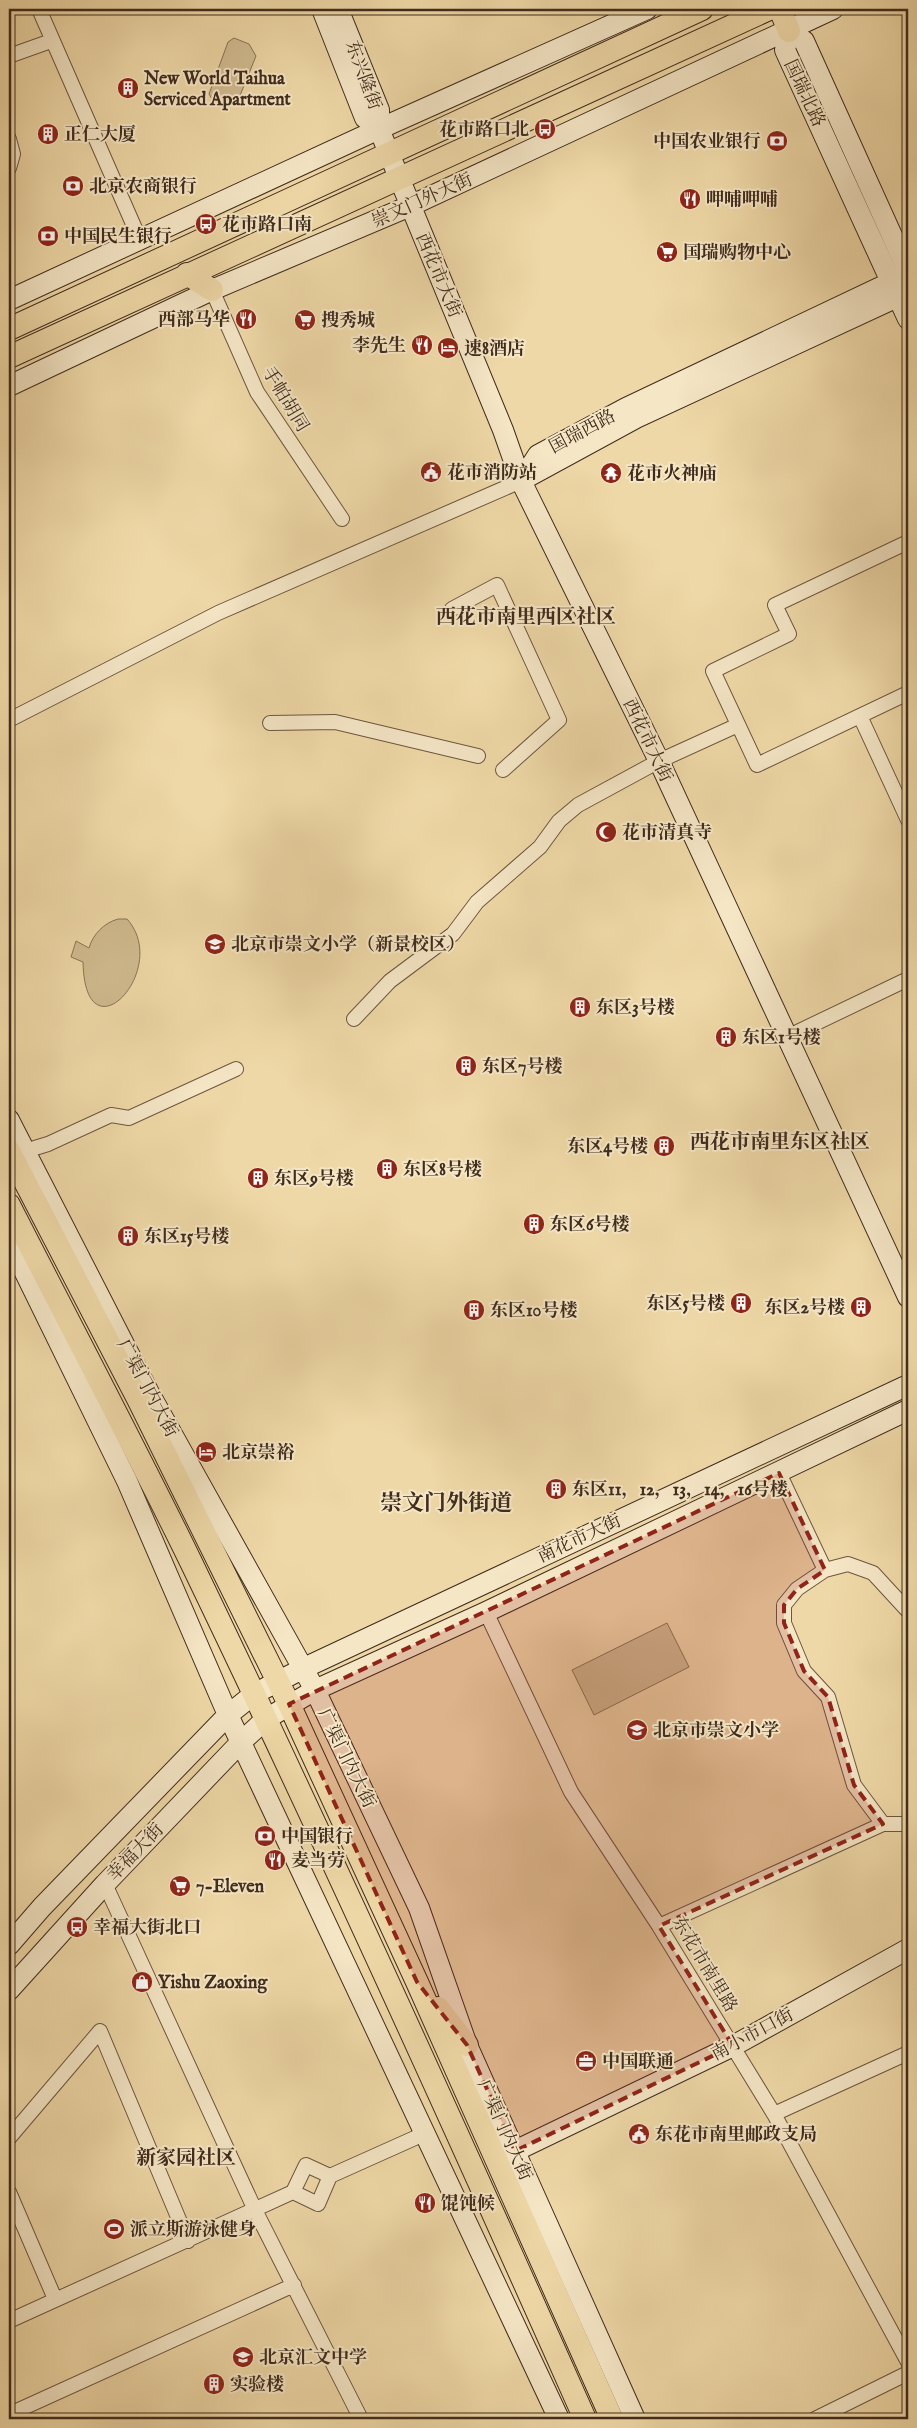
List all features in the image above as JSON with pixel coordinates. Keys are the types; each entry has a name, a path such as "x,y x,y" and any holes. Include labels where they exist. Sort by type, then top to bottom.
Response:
{"main road":[{"path":"9,329 702,9"},
{"name":"崇文门外大街","path":"9,357 769,9"},
{"path":"780,9 789,31"},
{"path":"187,274 212,290"},
{"name":"广渠门内大街","path":"17,1151 290,1704 417,1982 612,2419"},
{"path":"9,1205 188,1557 266,1719 440,2092 585,2419"},
{"path":"417,1982 467,2044"}],"street":[{"path":"39,9 51,41 140,240"},
{"name":"东兴隆街","path":"322,9 365,118 379,129"},
{"name":"东兴隆街","path":"338,9 380,110 379,129"},
{"path":"9,300 379,129 647,9"},
{"name":"崇文门外大街","path":"9,386 212,290 410,206 834,9"},
{"name":"国瑞北路","path":"789,31 785,50 903,283 908,319"},
{"path":"9,56 51,41"},
{"name":"西花市大街","path":"379,129 502,430 520,481 659,761 908,1297"},
{"path":"9,139 13,154 9,168"},
{"name":"国瑞西路","path":"520,481 538,455 626,408 903,283"},
{"name":"手帕胡同","path":"212,290 257,392 342,519"},
{"path":"9,720 218,612 520,481"},
{"path":"908,542 775,605 789,634 713,671 757,765 908,693"},
{"path":"452,609 497,585 560,720 503,770"},
{"path":"860,716 908,820"},
{"path":"270,724 335,722 478,756"},
{"path":"354,1019 390,981 454,934 477,902 540,847 559,821 578,805 659,761 738,725"},
{"path":"787,1037 908,979"},
{"path":"17,1151 48,1144 111,1115 129,1118 236,1069"},
{"name":"广渠门内大街","path":"9,1120 17,1151 315,1690 419,1908 467,2044 635,2419"},
{"path":"9,1240 127,1481 228,1715 559,2419"},
{"name":"南花市大街","path":"254,1694 304,1668 908,1385"},
{"name":"南花市大街","path":"266,1719 315,1690 486,1612 908,1410"},
{"path":"779,1473 825,1570"},
{"path":"883,1824 854,1785 828,1697 804,1671 784,1623 784,1605 798,1589 825,1570 848,1564 873,1573 908,1611"},
{"name":"东花市南里路","path":"486,1612 571,1792 660,1926 774,2114 908,2362"},
{"name":"幸福大街","path":"9,1945 42,1907 228,1715 254,1694"},
{"name":"幸福大街","path":"9,1990 104,1884 241,1742 266,1719"},
{"path":"660,1926 883,1824 908,1824"},
{"path":"104,1884 255,2210 361,2419"},
{"name":"南小市口街","path":"513,2147 592,2113 733,2046 908,1949"},
{"path":"9,2138 100,2032 188,2241"},
{"path":"774,2114 908,2053"},
{"path":"293,2192 318,2204 330,2176 426,2133"},
{"path":"9,2321 293,2192 306,2165 330,2176"},
{"path":"9,2192 55,2299"},
{"path":"11,2413 294,2285"},
{"path":"815,2419 908,2374"}],"highlighted area":[{"path":"779,1473 825,1570 797,1589 784,1605 784,1623 804,1671 828,1697 854,1785 883,1824 659,1926 733,2046 515,2151 467,2045 417,1982 289,1704"}],"shaded area":[{"path":"234,38 249,44 256,56 237,103 225,106 212,99 209,94 228,42"},
{"path":"118,919 127,919 138,939 139,961 133,981 123,997 110,1006 97,1004 87,991 83,962 71,957 76,941 89,948 93,938 100,930 108,923"},
{"path":"667,1623 689,1667 594,1715 572,1670"}],"place":[{"name":"New World Taihua Serviced Apartment","path":"128,88"},
{"name":"花市路口北","path":"545,129"},
{"name":"正仁大厦","path":"48,134"},
{"name":"中国农业银行","path":"777,141"},
{"name":"北京农商银行","path":"73,186"},
{"name":"呷哺呷哺","path":"690,199"},
{"name":"花市路口南","path":"206,224"},
{"name":"中国民生银行","path":"48,236"},
{"name":"国瑞购物中心","path":"667,252"},
{"name":"西部马华","path":"246,319"},
{"name":"搜秀城","path":"305,320"},
{"name":"李先生","path":"422,345"},
{"name":"速8酒店","path":"448,348"},
{"name":"花市消防站","path":"431,472"},
{"name":"花市火神庙","path":"611,473"},
{"name":"花市清真寺","path":"606,832"},
{"name":"北京市崇文小学（新景校区）","path":"215,944"},
{"name":"东区3号楼","path":"580,1007"},
{"name":"东区1号楼","path":"726,1037"},
{"name":"东区7号楼","path":"466,1066"},
{"name":"东区4号楼","path":"664,1146"},
{"name":"东区8号楼","path":"387,1169"},
{"name":"东区9号楼","path":"258,1178"},
{"name":"东区6号楼","path":"534,1224"},
{"name":"东区15号楼","path":"128,1236"},
{"name":"东区5号楼","path":"741,1303"},
{"name":"东区2号楼","path":"861,1307"},
{"name":"东区10号楼","path":"474,1310"},
{"name":"北京崇裕","path":"206,1452"},
{"name":"东区11，12，13，14，16号楼","path":"556,1489"},
{"name":"北京市崇文小学","path":"637,1730"},
{"name":"中国银行","path":"265,1836"},
{"name":"麦当劳","path":"275,1860"},
{"name":"7-Eleven","path":"180,1886"},
{"name":"幸福大街北口","path":"77,1927"},
{"name":"Yishu Zaoxing","path":"142,1982"},
{"name":"中国联通","path":"586,2061"},
{"name":"东花市南里邮政支局","path":"639,2134"},
{"name":"馄饨候","path":"425,2203"},
{"name":"派立斯游泳健身","path":"114,2229"},
{"name":"北京汇文中学","path":"243,2357"},
{"name":"实验楼","path":"214,2384"}],"district":[{"name":"西花市南里西区社区","path":"526,616"},
{"name":"西花市南里东区社区","path":"780,1141"},
{"name":"崇文门外街道","path":"446,1502"},
{"name":"新家园社区","path":"186,2157"}]}
